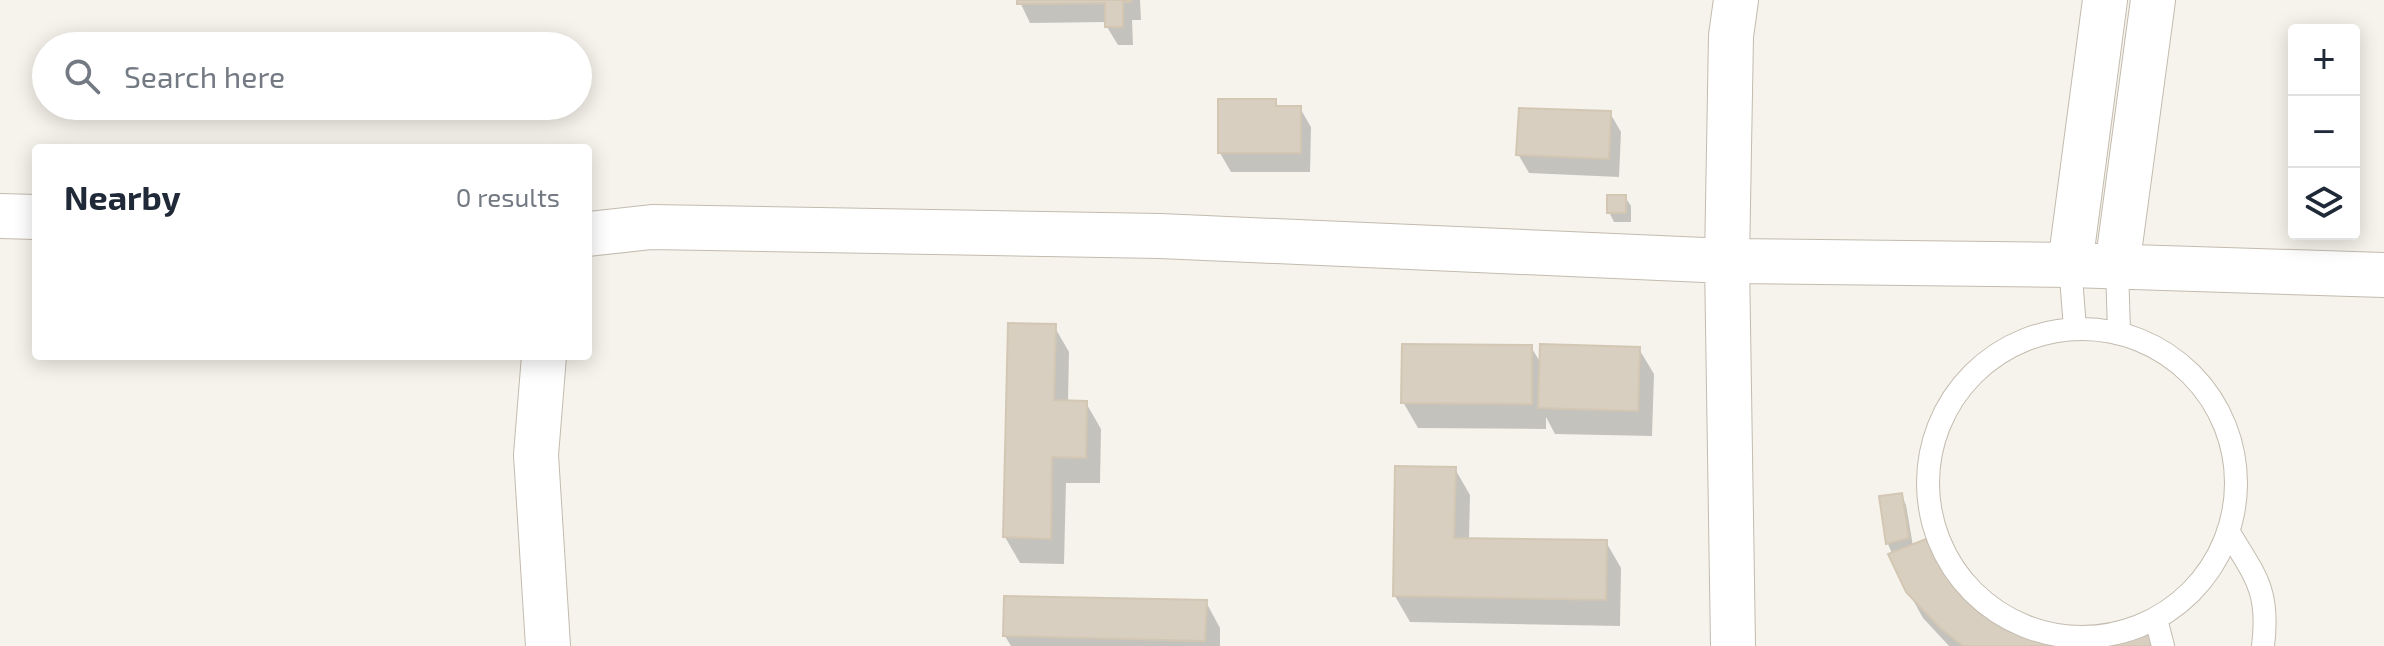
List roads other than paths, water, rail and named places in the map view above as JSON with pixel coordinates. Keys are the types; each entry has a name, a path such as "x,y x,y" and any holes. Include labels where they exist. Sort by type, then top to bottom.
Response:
{"street":[{"path":"1733,646 1727,261 1731,36 1736,0"},
{"path":"2070,265 2105,0"},
{"path":"2117,267 2153,0"},
{"path":"0,216 32,217"},
{"path":"592,234 652,227 1160,236 1727,261 2070,265 2384,275"},
{"path":"544,360 536,455 548,646"}],"lane":[{"path":"2070,265 2075,328"},
{"path":"2117,267 2119,332"},
{"path":"2075,328 2119,332 2162,350 2197,379 2223,418 2236,462 2235,509 2221,553 2193,590 2156,619 2112,634 2066,636 2021,625 1981,601 1950,566 1932,524 1926,478 1934,433 1956,392 1988,359 2029,337 2075,328"},
{"path":"2228,531 2262,589 2265,604 2263,646"},
{"path":"2156,619 2163,646"}]}
